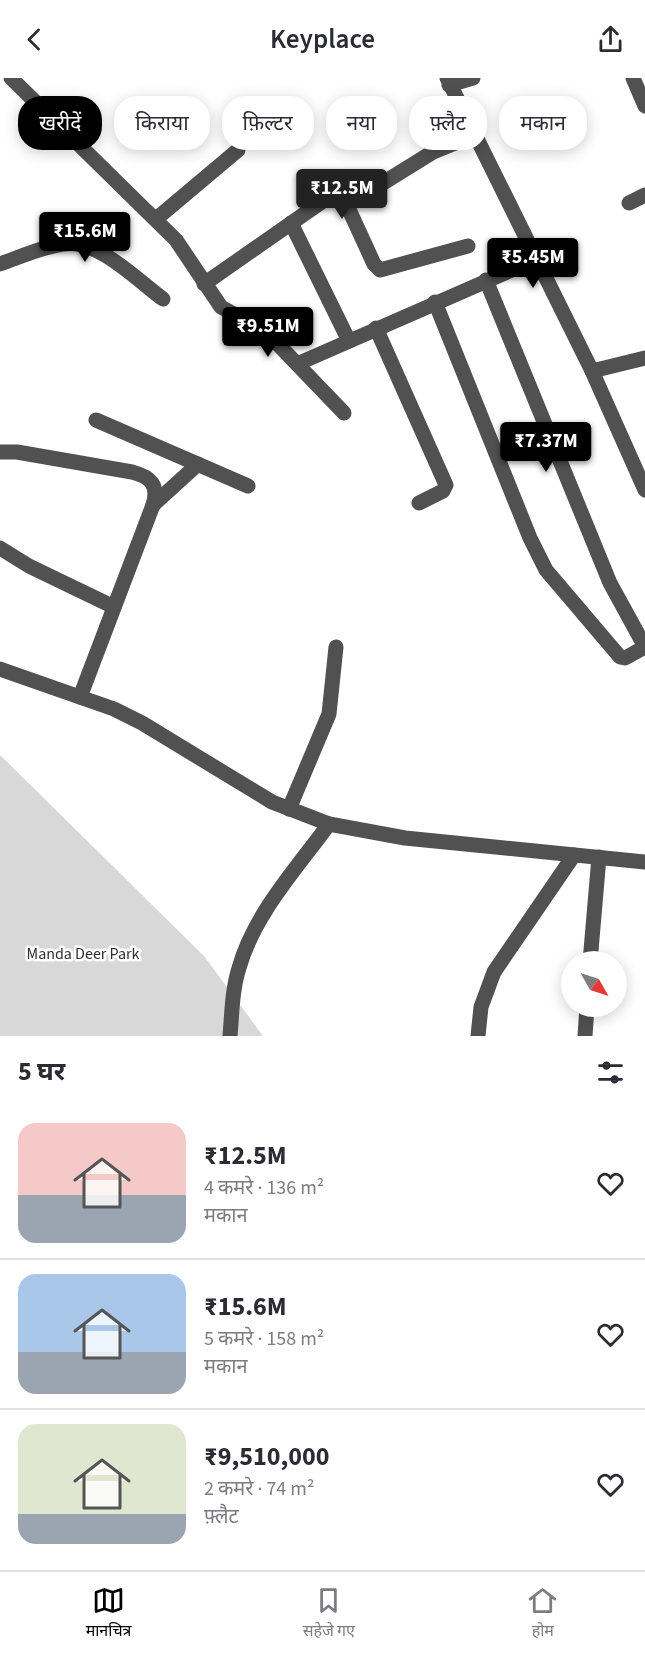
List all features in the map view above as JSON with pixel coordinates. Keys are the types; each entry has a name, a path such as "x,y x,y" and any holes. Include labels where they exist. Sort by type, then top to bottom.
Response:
{"street":[{"path":"11,78 176,240 220,307 258,327 344,413"},
{"path":"456,96 448,81 473,78"},
{"path":"633,78 645,106"},
{"path":"156,219 238,150"},
{"path":"346,203 438,150"},
{"path":"483,150 592,371 645,490"},
{"path":"204,284 336,192 346,203 374,264 380,270 468,246"},
{"path":"629,202 645,195"},
{"path":"291,223 349,341"},
{"path":"0,264 64,244 87,246 99,251 163,299"},
{"path":"297,364 537,259"},
{"path":"435,302 546,570 620,657 625,658 645,647 610,583 486,280"},
{"path":"376,328 446,485 442,491 419,503"},
{"path":"592,371 645,358"},
{"path":"96,420 248,486"},
{"path":"0,452 35,455 142,474 154,485 156,494 153,505 80,697"},
{"path":"153,505 198,464"},
{"path":"0,548 28,566 114,607"},
{"path":"289,809 329,714 336,647"},
{"path":"0,669 80,697 142,723 272,802 329,824 405,838 645,862"},
{"path":"230,1036 234,986 247,945 257,924 329,824"},
{"path":"478,1036 481,1007 494,972 574,855"},
{"path":"591,951 599,857"},
{"path":"585,1036 586,1017"}],"green space":[{"name":"Manda Deer Park","path":"0,755 204,956 263,1036 0,1036"}]}
